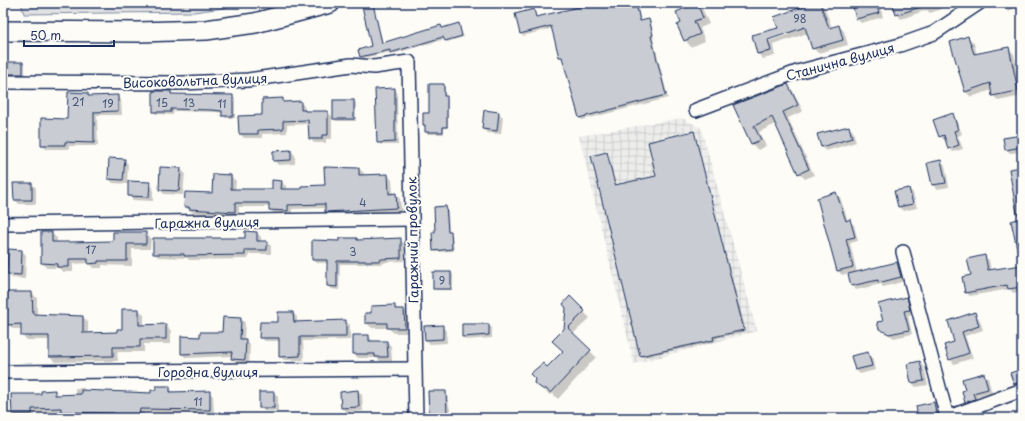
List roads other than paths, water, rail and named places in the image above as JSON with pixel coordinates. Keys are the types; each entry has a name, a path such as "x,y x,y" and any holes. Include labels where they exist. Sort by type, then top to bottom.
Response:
{"main road":[{"path":"3,31 139,32 206,30 255,22 330,3"}],"street":[{"name":"Станична вулиця","path":"696,110 797,72 900,45 934,33 979,3"},
{"name":"Високовольтна вулиця","path":"3,82 183,83 248,80 351,65 374,67 409,62"},
{"name":"Гаражний провулок","path":"409,62 416,418"},
{"name":"Гаражна вулиця","path":"3,224 412,219"},
{"path":"903,252 946,418 1022,390"},
{"name":"Городна вулиця","path":"3,372 414,369"}]}
